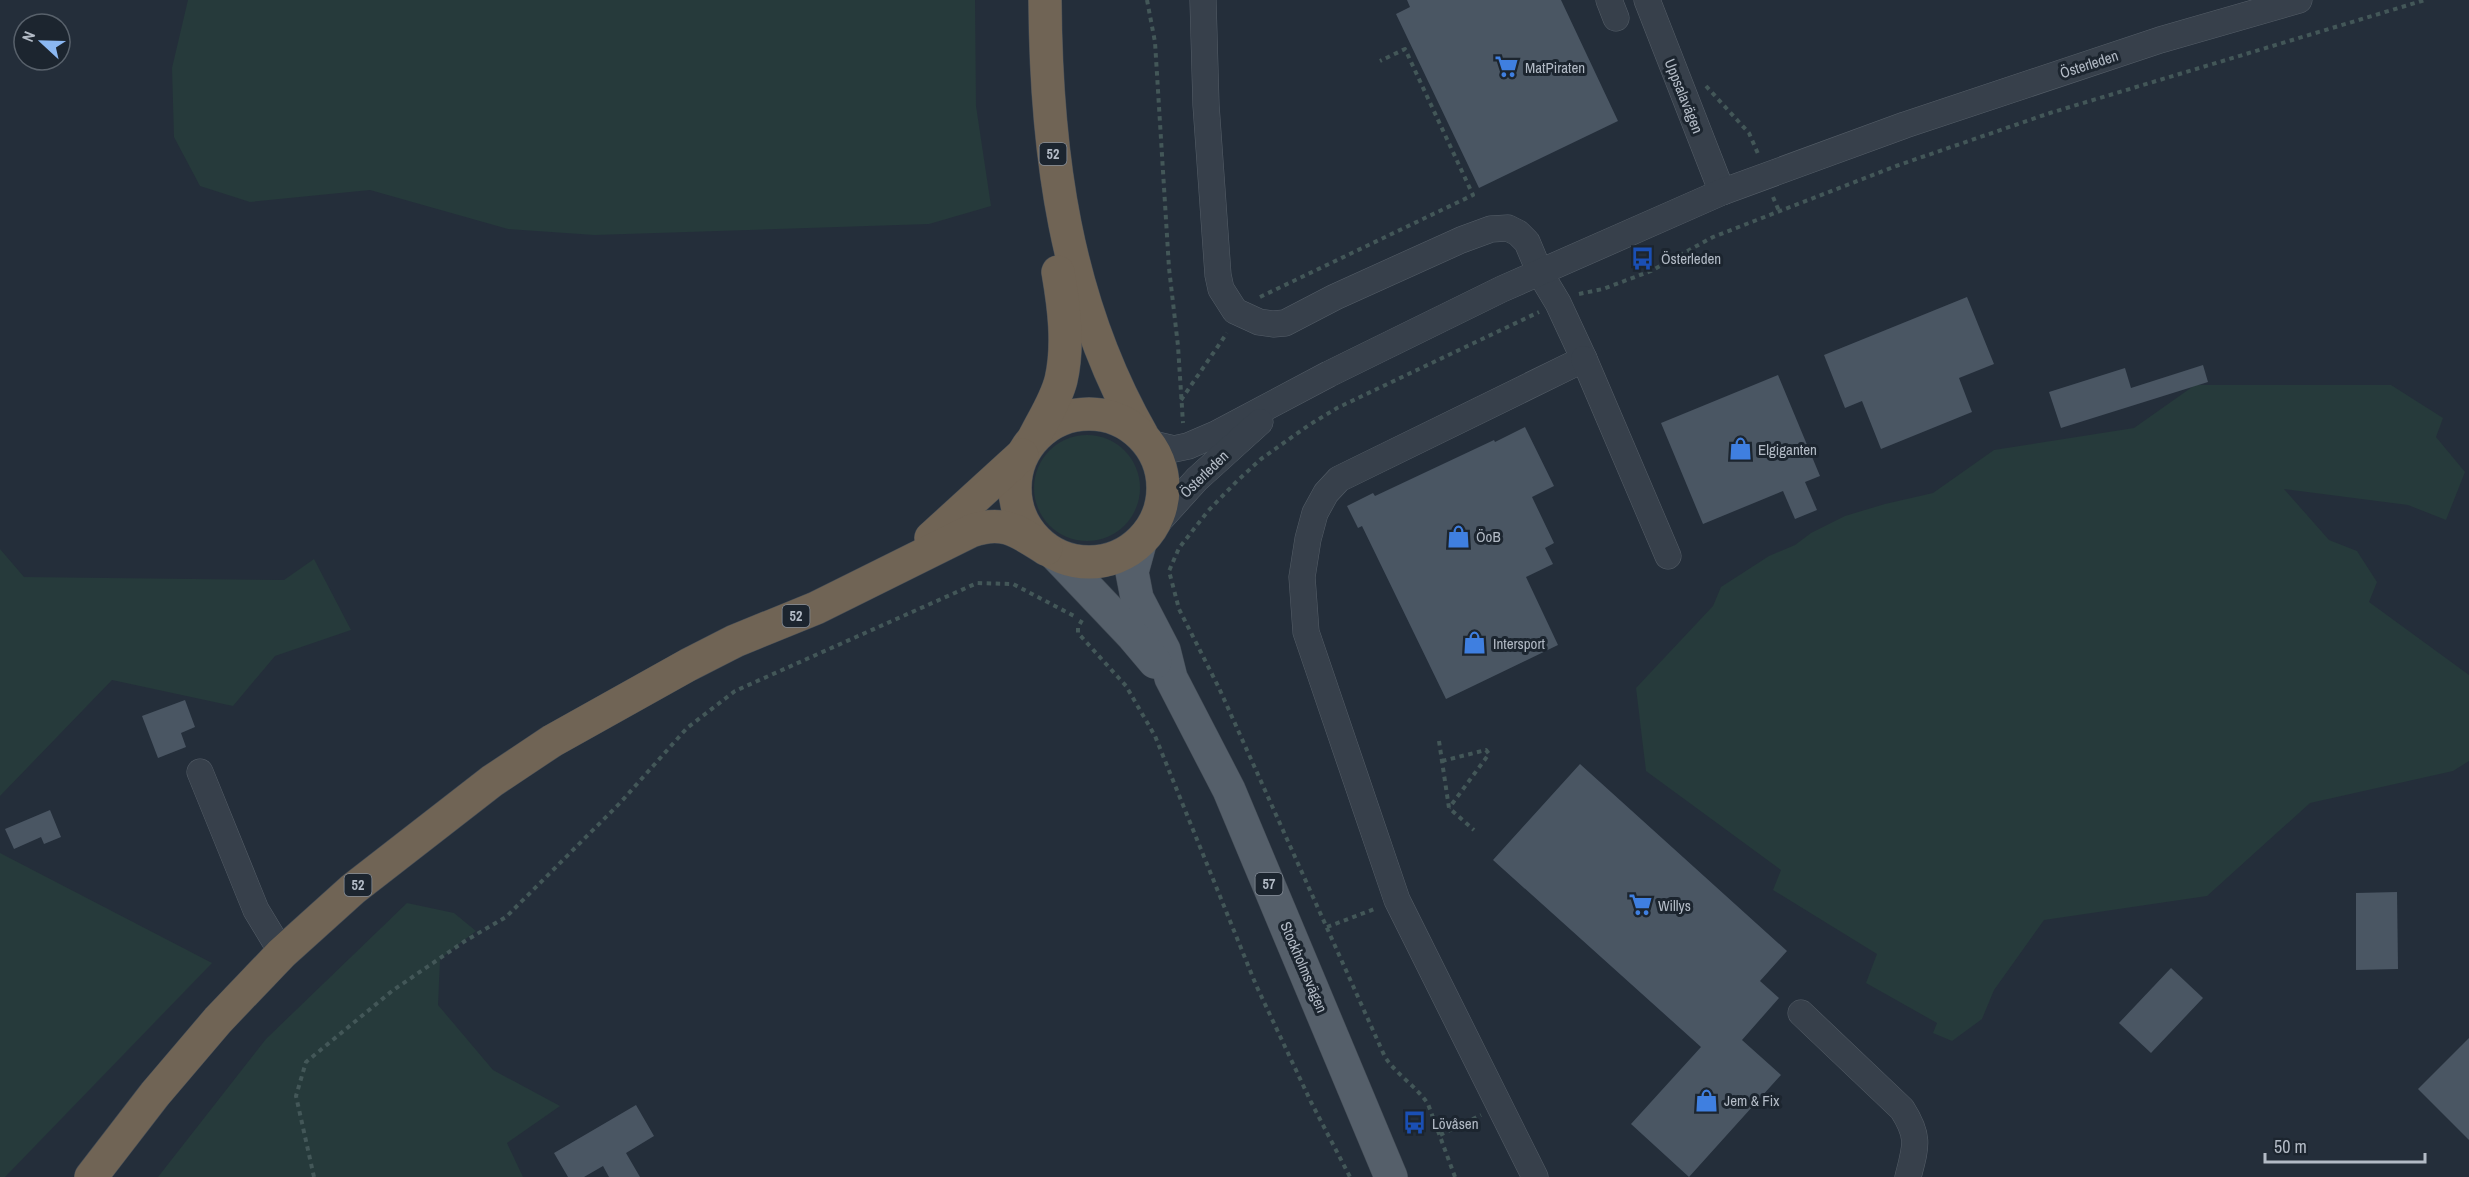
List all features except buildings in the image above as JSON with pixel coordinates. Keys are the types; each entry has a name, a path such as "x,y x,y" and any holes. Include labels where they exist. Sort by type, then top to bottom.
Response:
{"highway":[{"name":"52","path":"1024,0 1038,152 1063,303 1064,331 1061,381 1028,448 1014,483 1018,512 1033,538 1051,552"},
{"name":"52","path":"91,1177 155,1094 218,1020 282,953 353,889 408,845 492,781 552,741 637,692 735,641 816,608 970,531 990,525 1002,526 1017,531 1051,552 1071,561 1104,561 1128,552 1145,537 1157,519 1164,490 1158,460 1119,396 1096,339 1078,285 1062,214 1050,136 1045,56 1045,0"},
{"name":"52","path":"903,563 1028,448 1046,427 1059,420 1085,414 1098,414 1122,422 1145,440"}],"main road":[{"name":"Stockholmsvägen","path":"1145,537 1132,572 1137,598 1164,650 1171,678 1228,790 1391,1177"},
{"name":"Stockholmsvägen","path":"1051,552 1087,585 1171,678"},
{"name":"Stockholmsvägen","path":"1357,1094 1395,1140 1416,1177"}],"street":[{"path":"1203,0 1206,105 1218,275 1227,300 1235,311 1259,322 1285,323 1335,297 1461,240 1491,229 1508,228 1518,233 1527,242 1540,273 1558,303 1668,556"},
{"name":"Uppsalavägen","path":"1647,0 1722,192"},
{"name":"Österleden","path":"1145,440 1168,448 1188,446 1359,359 1540,273 1722,192 1905,125 2160,40 2299,0"},
{"path":"1535,1177 1397,900 1306,632 1302,577 1308,539 1316,513 1326,493 1339,479 1584,359"},
{"name":"Österleden","path":"1145,537 1197,478 1290,396"},
{"path":"200,772 256,910 282,953"},
{"path":"1801,1013 1902,1109 1914,1128 1915,1149 1908,1177"}],"path":[{"path":"1147,0 1155,42 1169,268 1184,426"},
{"path":"1455,1177 1428,1104 1386,1057 1219,688 1179,609 1169,571 1179,548 1208,511 1262,459 1337,408 1558,303 1651,271 1713,237 1896,166 2050,113 2425,0"},
{"path":"1181,400 1240,314 1254,300 1473,195 1405,49 1380,61"},
{"path":"1701,76 1706,86 1749,133 1779,211"},
{"path":"314,1177 296,1096 306,1062 392,991 465,941 506,917 620,803 687,728 735,691 977,583 1013,584 1082,620 1078,633 1126,687 1142,711 1177,789 1264,1003 1350,1177"},
{"path":"1440,741 1449,808 1474,830"},
{"path":"1442,761 1486,750 1489,754 1449,808"},
{"path":"1327,927 1397,900"},
{"path":"1440,1135 1500,1105"}],"green space":[{"path":"188,0 975,0 976,106 991,206 929,224 595,235 508,229 370,190 250,202 200,186 174,137 172,68"},
{"path":"2195,385 2391,385 2443,418 2436,437 2465,472 2446,520 2408,505 2284,489 2329,540 2357,551 2377,582 2369,602 2469,675 2469,761 2453,771 2310,803 2207,896 2044,920 1994,990 1982,1019 1952,1041 1933,1033 1937,1023 1866,983 1877,954 1773,890 1781,870 1646,771 1636,688 1713,606 1721,587 1769,556 1795,545 1811,533 1845,516 1933,493 1994,450 2134,428"},
{"path":"1087,435 1107,439 1125,450 1136,468 1140,488 1136,508 1125,526 1107,537 1087,541 1067,537 1049,526 1038,508 1034,488 1038,468 1049,450 1067,439"},
{"path":"0,549 24,577 284,580 314,559 351,630 275,656 233,706 112,680 0,796"},
{"path":"0,853 212,963 5,1177 0,1177"},
{"path":"407,903 454,913 476,931 440,959 438,1005 493,1070 560,1106 507,1143 523,1177 158,1177 266,1039"}],"place":[{"name":"MatPiraten","path":"1507,67"},
{"name":"Österleden","path":"1643,258"},
{"name":"Elgiganten","path":"1740,449"},
{"name":"ÖoB","path":"1458,536"},
{"name":"Intersport","path":"1475,643"},
{"name":"Willys","path":"1640,905"},
{"name":"Jem & Fix","path":"1706,1100"},
{"name":"Lövåsen","path":"1414,1123"}]}
